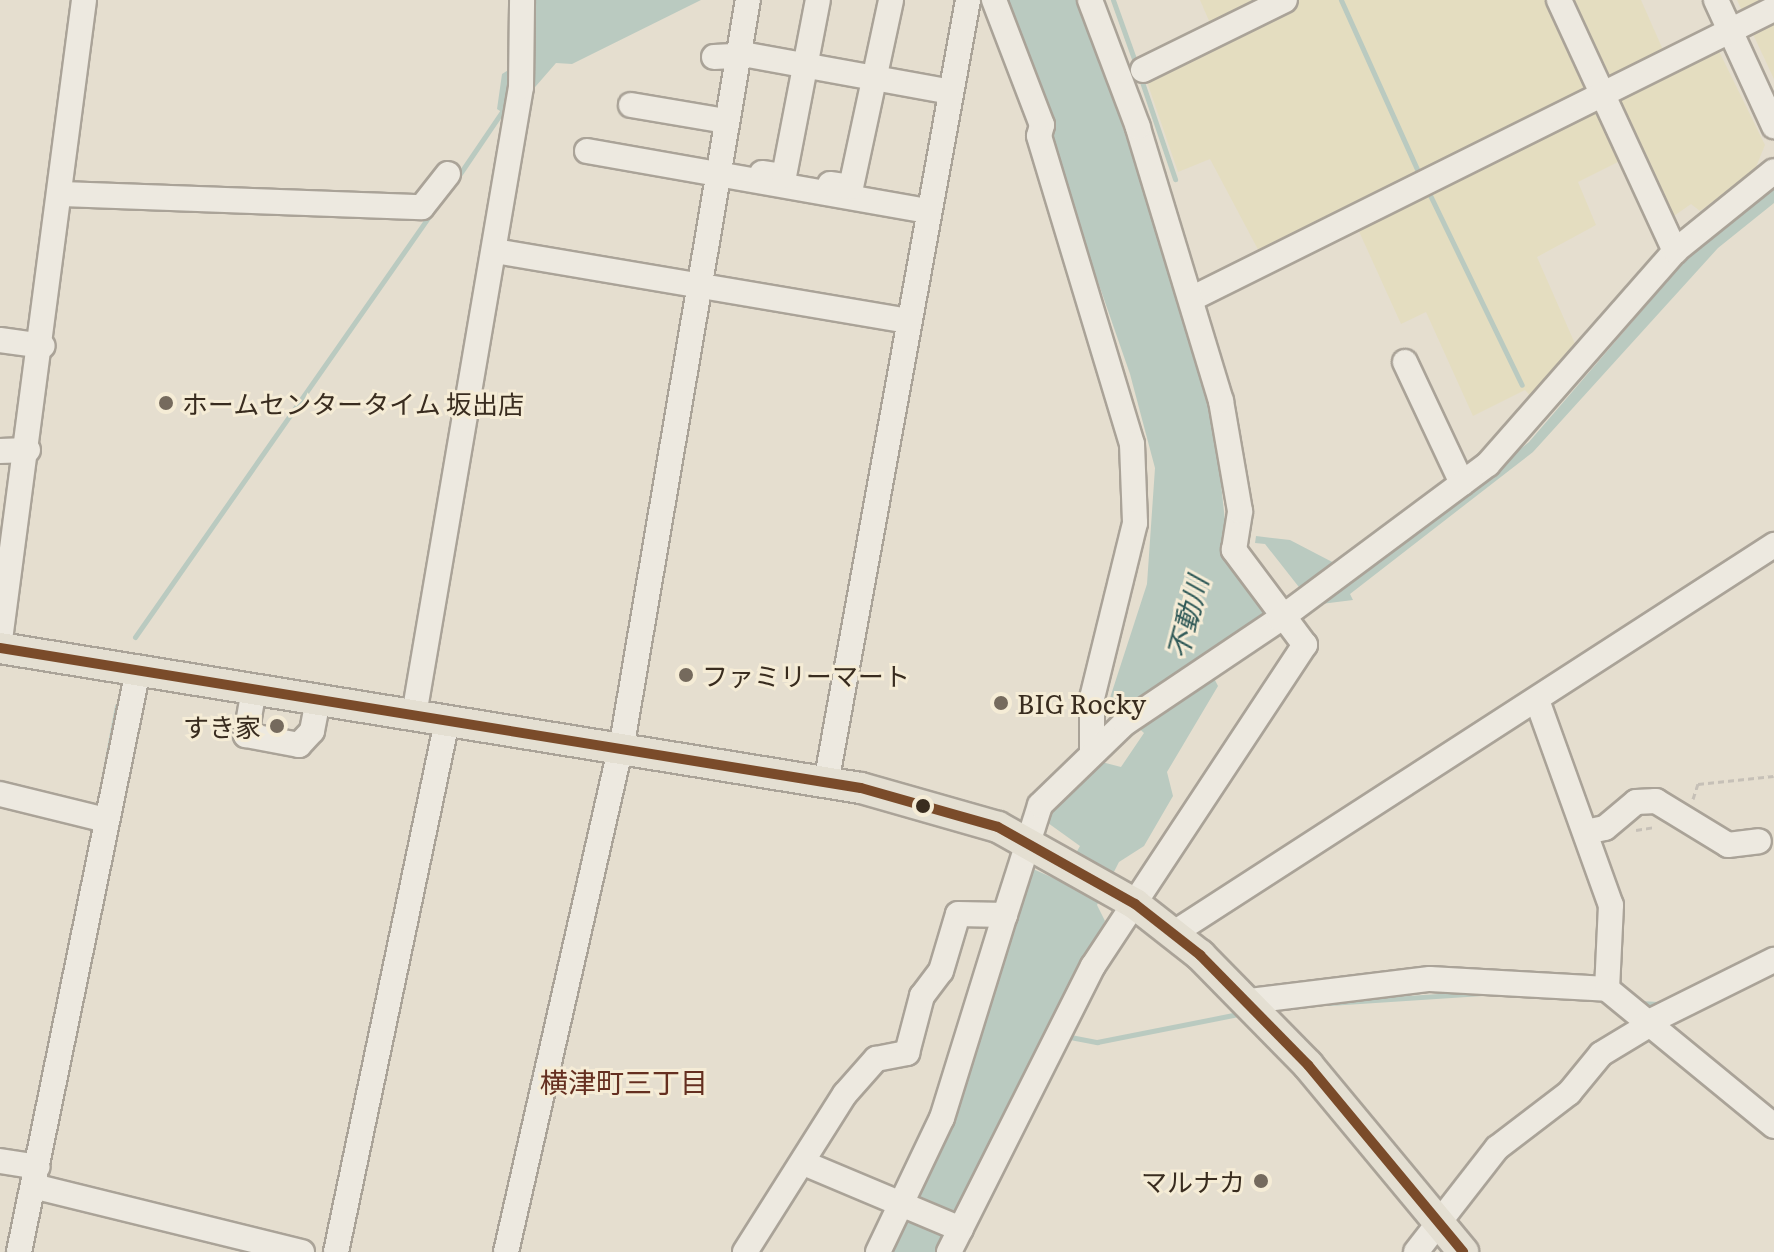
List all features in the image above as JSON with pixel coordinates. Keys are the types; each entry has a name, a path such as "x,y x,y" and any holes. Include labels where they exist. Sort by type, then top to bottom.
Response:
{"main road":[{"path":"0,648 826,783 920,802 1026,839 1122,897 1174,933 1256,1008 1463,1252"}],"street":[{"path":"0,640 43,346 84,0"},
{"path":"414,715 519,105 525,56 522,0"},
{"path":"506,1252 620,748 726,121 726,57 748,0"},
{"path":"784,176 818,0"},
{"path":"718,170 784,176 851,187 891,0"},
{"path":"826,783 968,0"},
{"path":"994,0 1042,125 1039,136 1132,444 1135,523 1092,698 1086,739 1092,753"},
{"path":"806,1164 911,1204 955,1238 1059,1034 1122,897 1305,645 1290,612 1234,550 1240,511 1221,401 1191,299 1090,0"},
{"path":"1143,70 1285,0"},
{"path":"1559,0 1675,251"},
{"path":"1716,0 1774,126"},
{"path":"1191,299 1774,9"},
{"path":"726,57 806,65 951,92"},
{"path":"631,105 726,121"},
{"path":"587,151 718,170 929,211"},
{"path":"878,1252 911,1204 942,1118 1026,839 1040,805 1125,723 1290,612 1462,483 1520,435 1675,251 1774,171"},
{"path":"62,194 422,207 448,174"},
{"path":"495,251 909,321"},
{"path":"0,340 43,346"},
{"path":"1405,362 1462,483"},
{"path":"0,451 28,450"},
{"path":"1174,933 1774,545"},
{"path":"19,1252 24,1169 98,818 138,670"},
{"path":"254,689 246,735 299,745 312,731 318,699"},
{"path":"1537,700 1611,905 1617,998"},
{"path":"336,1252 447,721"},
{"path":"0,794 98,818"},
{"path":"1586,832 1605,828 1636,802 1656,801 1728,845 1759,841"},
{"path":"745,1252 871,1063 907,1053 922,996 941,971 958,914 1005,915"},
{"path":"1416,1252 1497,1148 1563,1099 1601,1054 1648,1024 1774,960"},
{"path":"1256,1008 1430,979 1617,998 1774,1126"},
{"path":"24,1169 302,1252"}],"shaded area":[{"path":"1200,0 1272,0 1213,30"},
{"path":"1292,0 1555,0 1599,96 1262,257 1210,159 1178,172 1144,73"},
{"path":"1568,0 1641,0 1667,59 1609,88"},
{"path":"1737,0 1774,0 1774,79"},
{"path":"1715,43 1765,145 1754,172 1700,211 1691,204 1671,218 1613,96"},
{"path":"1603,104 1630,156 1578,182 1596,225 1537,257 1576,346 1534,400 1525,390 1473,416 1426,312 1401,324 1357,227"}],"water":[{"path":"531,0 701,0 572,64 556,63 509,117 497,109 502,74 533,55"},
{"name":"不動川","path":"1000,0 1081,0 1212,399 1228,549 1266,616 1204,659 1218,686 1167,772 1173,796 1144,846 1119,862 1097,905 1105,921 935,1252 888,1252 939,1154 1033,869 1060,881 1080,846 1048,823 1057,800 1098,761 1121,767 1144,733 1109,701 1147,584 1155,468 1130,374"},
{"path":"1774,184 1774,203 1718,248 1533,452 1350,594 1353,600 1313,605 1265,544 1255,543 1256,536 1290,540 1338,565 1470,489 1529,442 1701,242"}],"waterway":[{"path":"1113,0 1137,67"},
{"path":"1341,0 1421,178"},
{"path":"1140,76 1175,179"},
{"path":"457,178 505,107"},
{"path":"1429,193 1522,385"},
{"path":"135,637 432,212"},
{"path":"97,812 117,706"},
{"path":"1329,1003 1482,993"},
{"path":"1640,1003 1662,1004"},
{"path":"1065,1036 1097,1042 1243,1013"}],"transit line":[{"path":"0,648 861,788 998,827 1135,904 1200,955 1308,1065 1463,1252"}],"place":[{"name":"ホームセンタータイム 坂出店","path":"166,403"},
{"name":"ファミリーマート","path":"686,675"},
{"name":"BIG Rocky","path":"1001,703"},
{"name":"すき家","path":"277,726"},
{"name":"マルナカ","path":"1261,1181"}],"district":[{"name":"横津町三丁目","path":"624,1081"}]}
